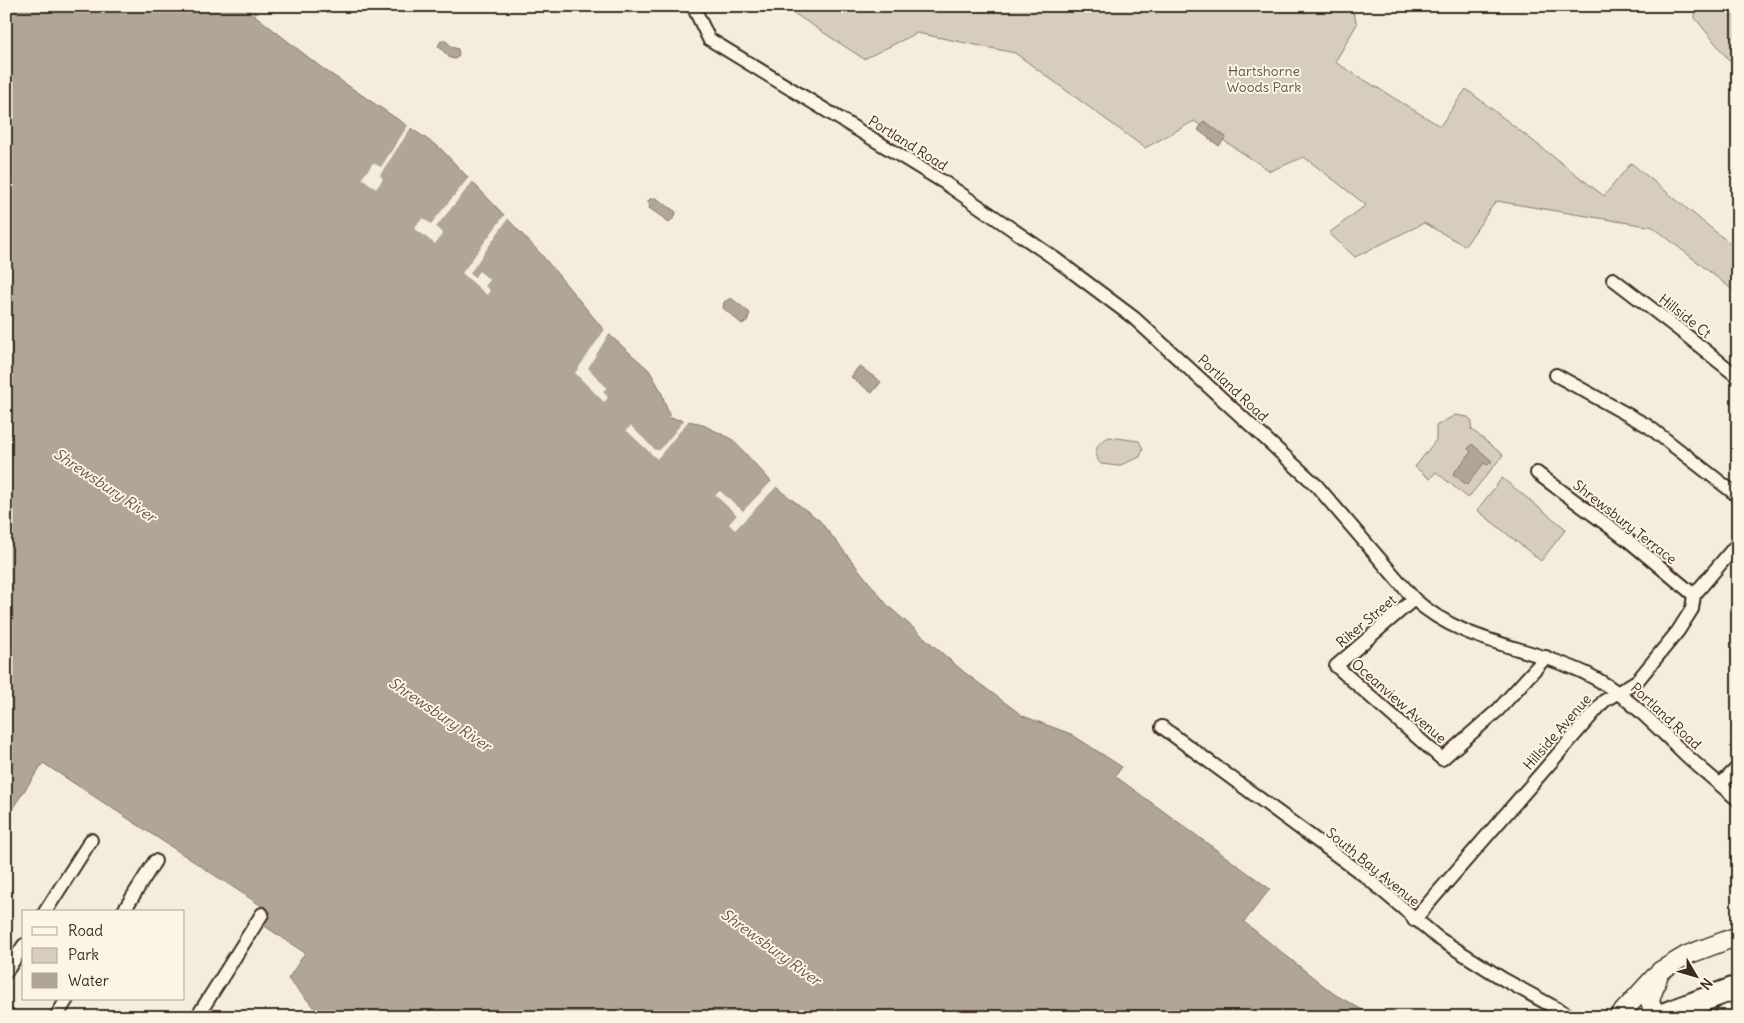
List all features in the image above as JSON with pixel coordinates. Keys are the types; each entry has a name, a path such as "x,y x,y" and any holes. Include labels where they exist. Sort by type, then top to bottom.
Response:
{"highway":[{"path":"1655,1017 1738,987"},
{"path":"1726,1017 1738,1012"}],"street":[{"name":"Portland Road","path":"693,6 709,39 945,183 1054,258 1134,318 1316,486 1414,599 1428,612 1461,631 1546,657 1588,674 1619,692 1738,800"},
{"name":"Hillside Ct","path":"1613,280 1738,377"},
{"path":"1556,375 1648,426 1738,496"},
{"name":"Shrewsbury Terrace","path":"1536,473 1629,541 1694,595"},
{"name":"Hillside Avenue","path":"1414,920 1604,701 1638,680 1678,631 1692,609 1694,595 1738,542"},
{"name":"Riker Street","path":"1336,666 1414,599"},
{"name":"Oceanview Avenue","path":"1336,666 1442,759 1498,710 1546,657"},
{"name":"South Bay Avenue","path":"1162,727 1365,876 1414,920 1438,938 1502,980 1572,1017"},
{"path":"1721,784 1738,767"},
{"path":"46,910 91,840"},
{"path":"124,910 155,861"},
{"path":"197,1017 262,914"},
{"path":"1618,1017 1660,971 1687,955 1738,936"},
{"path":"6,972 22,948"},
{"path":"1655,1017 1650,1000 1660,971"},
{"path":"56,1017 66,1000"}],"green space":[{"name":"Hartshorne Woods Park","path":"783,6 1351,6 1357,24 1335,62 1440,126 1466,89 1604,196 1631,163 1738,250 1738,294 1653,227 1496,201 1465,246 1424,223 1355,257 1329,233 1366,205 1304,157 1270,171 1194,121 1145,148 1015,53 917,33 864,59"},
{"path":"1695,6 1738,6 1738,71 1695,18"},
{"path":"1455,415 1468,417 1472,421 1471,429 1503,455 1468,498 1436,472 1430,479 1415,467 1436,440 1436,426"},
{"path":"1110,437 1139,441 1143,449 1140,457 1118,466 1101,464 1096,456 1097,448 1102,441"},
{"path":"1502,478 1566,529 1541,561 1477,510"}],"water":[{"name":"Shrewsbury River","path":"6,6 243,6 322,68 440,148 540,253 604,330 649,370 661,391 670,418 699,423 732,439 778,489 819,520 888,606 964,672 1023,716 1071,734 1122,767 1115,776 1270,889 1244,922 1334,994 1375,1017 323,1017 288,979 305,953 263,925 271,912 43,763 6,818"},
{"path":"441,41 446,41 452,47 458,49 459,56 455,59 450,58 438,46"},
{"path":"1204,121 1226,137 1219,146 1198,130"},
{"path":"656,198 676,212 675,217 669,222 649,208 650,204 647,202 650,199"},
{"path":"731,298 750,313 747,321 742,324 723,308 724,302"},
{"path":"859,366 881,382 872,393 851,377"},
{"path":"1472,444 1492,461 1488,465 1484,463 1467,485 1453,474 1471,452 1468,449"}],"pier":[{"path":"409,124 412,126 380,175 383,179 376,189 362,178 373,163 381,167"},
{"path":"470,176 474,180 436,227 443,233 435,244 414,228 423,218 431,224"},
{"path":"506,213 509,217 470,273 474,278 479,271 490,280 485,286 490,290 487,295 462,273"},
{"path":"606,328 610,332 588,368 607,388 603,391 608,398 604,402 575,373"},
{"path":"686,418 690,419 657,459 626,430 631,426 655,450 660,450"},
{"path":"773,480 778,485 735,530 729,524 737,515 715,495 720,491 743,511"}]}
